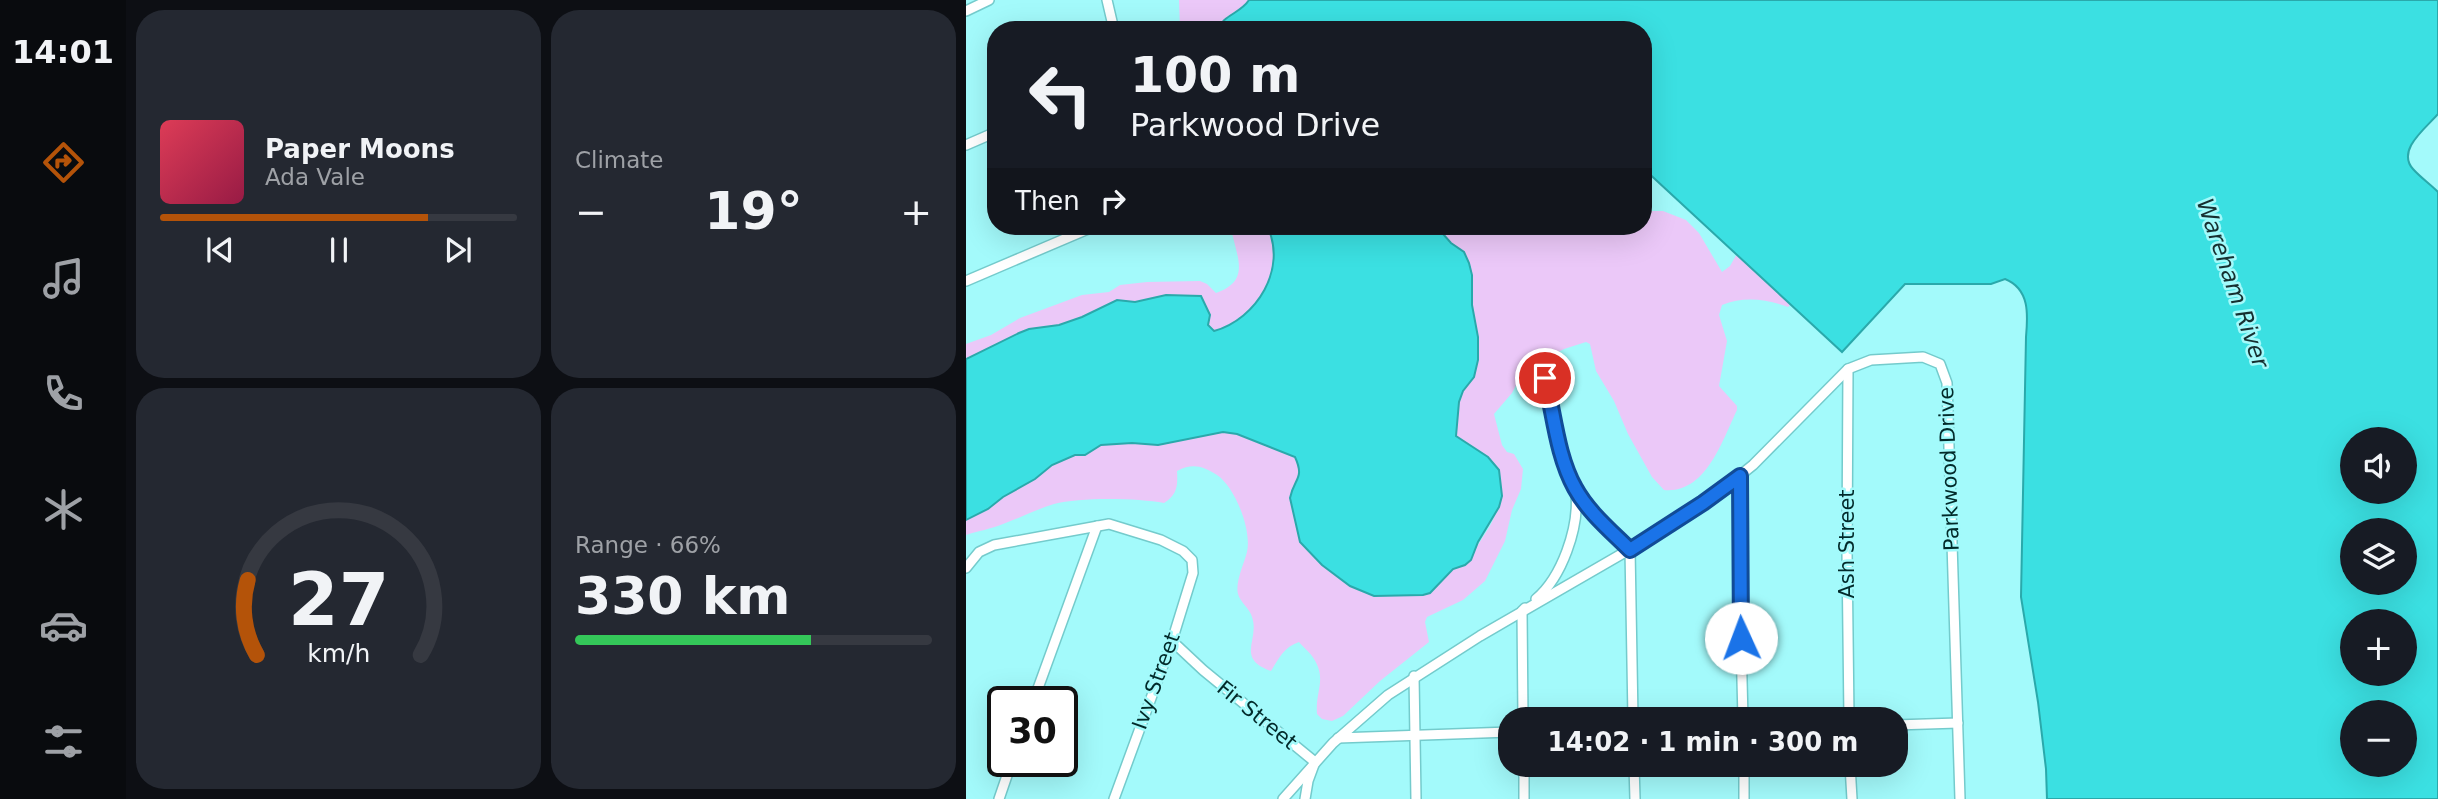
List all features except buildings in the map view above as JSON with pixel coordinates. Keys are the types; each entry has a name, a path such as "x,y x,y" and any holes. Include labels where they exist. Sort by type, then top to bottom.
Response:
{"street":[{"path":"966,11 989,0"},
{"path":"1107,0 1112,21"},
{"path":"966,145 987,136"},
{"path":"966,281 1074,235"},
{"name":"Parkwood Drive","path":"1283,799 1338,738 1376,704 1414,677 1522,611 1630,550 1740,476 1848,369 1871,360 1912,356 1935,360 1942,367 1949,397 1960,799"},
{"name":"Ash Street","path":"1848,369 1849,707"},
{"path":"1545,378 1563,456 1577,491 1600,520 1630,550 1633,707"},
{"path":"1740,476 1743,707"},
{"path":"1523,707 1522,611 1544,592 1560,563 1573,525 1577,491"},
{"path":"966,568 970,557 994,545 1097,526"},
{"path":"1039,686 1097,526"},
{"name":"Ivy Street","path":"1097,526 1116,526 1161,540 1184,551 1193,562 1193,573 1172,641 1114,799"},
{"name":"Fir Street","path":"1172,641 1315,762 1305,799"},
{"path":"1414,677 1416,799"},
{"path":"1908,725 1958,723"},
{"path":"1338,738 1498,732"},
{"path":"999,799 1007,777"},
{"path":"1524,777 1524,799"},
{"path":"1634,777 1635,799"},
{"path":"1744,777 1744,799"},
{"path":"1851,777 1852,799"}],"shaded area":[{"path":"1179,0 1249,0 1223,21 1180,21"},
{"path":"1652,211 1663,211 1686,220 1699,233 1722,272 1730,266 1738,252 1803,293 1788,307 1755,300 1738,300 1722,305 1719,315 1727,341 1719,386 1737,406 1737,410 1711,463 1691,484 1679,489 1664,490 1652,477 1596,371 1590,344 1586,342 1564,349 1534,365 1494,414 1502,445 1507,452 1514,454 1523,469 1521,489 1512,510 1505,541 1485,581 1463,600 1427,617 1425,622 1429,642 1380,681 1343,716 1332,721 1322,719 1317,714 1320,673 1312,657 1299,642 1279,657 1271,671 1260,666 1251,654 1254,625 1237,589 1247,552 1247,532 1241,510 1230,489 1207,469 1193,466 1177,471 1176,490 1164,503 1109,499 1065,502 966,535 966,520 1035,479 1052,465 1075,455 1085,455 1101,445 1158,445 1223,432 1237,434 1296,457 1299,474 1291,490 1379,596 1433,591 1453,569 1465,565 1499,507 1499,469 1488,457 1456,436 1459,402 1463,391 1474,377 1478,337 1469,263 1464,252 1443,235 1652,235"},
{"path":"1233,235 1270,235 1274,258 1264,289 1243,315 1214,331 1208,325 1208,319 1166,295 1135,302 1117,300 1059,325 1029,329 966,359 966,344 991,335 1020,318 1082,295 1109,292 1120,285 1200,281 1216,293 1235,281 1238,256"}],"water":[{"name":"Wareham River","path":"1249,0 2438,0 2438,114 2420,133 2408,154 2413,169 2438,192 2438,799 2047,799 2038,702 2021,597 2027,320 2023,296 2013,283 2005,279 1991,284 1905,284 1842,352 1652,176 1652,21 1223,21"},
{"path":"1270,235 1444,235 1464,252 1472,275 1472,305 1478,337 1478,360 1474,377 1463,391 1459,402 1456,436 1488,457 1499,470 1502,496 1471,560 1453,569 1430,593 1423,595 1374,596 1350,586 1322,565 1300,542 1290,498 1299,474 1295,457 1237,434 1223,432 1158,445 1101,445 1085,455 1075,455 1052,465 1035,479 966,520 966,359 1029,329 1059,325 1117,300 1135,302 1166,295 1201,296 1210,315 1208,325 1214,331 1229,325 1255,304 1271,275 1273,242"}],"route":[{"path":"1545,378 1563,456 1573,485 1600,520 1630,550 1740,476 1741,638"}]}
